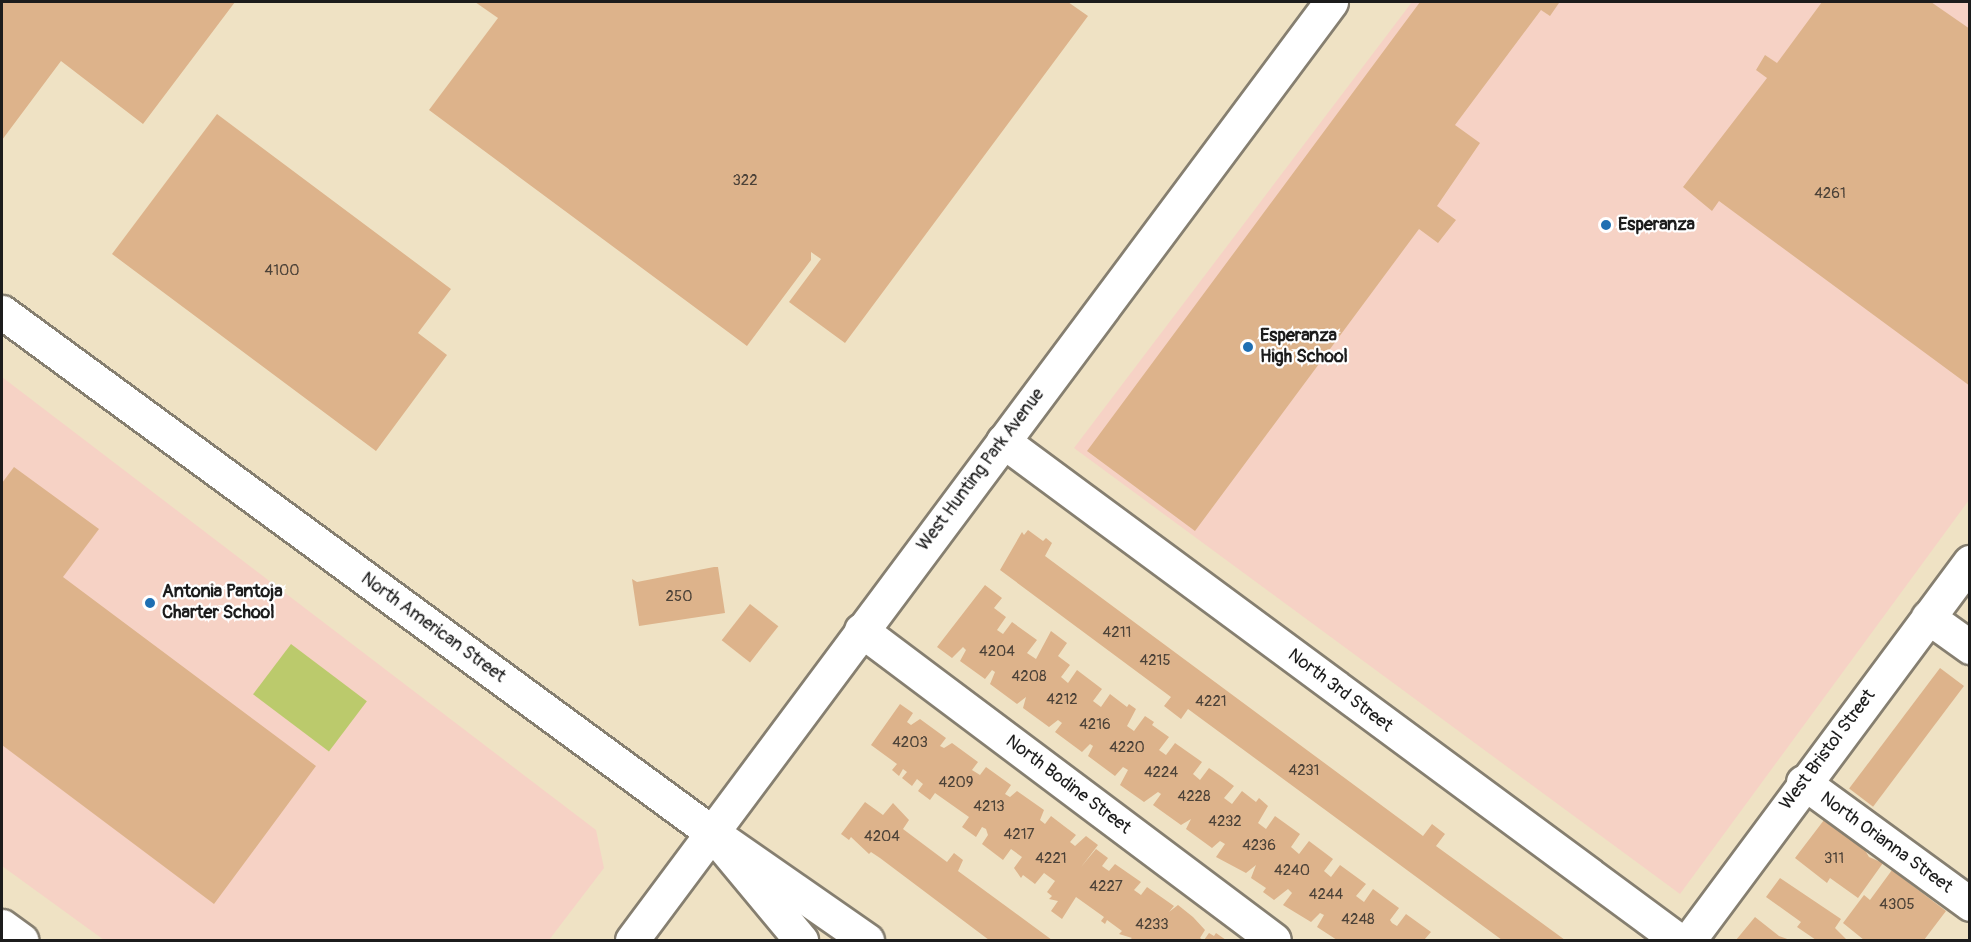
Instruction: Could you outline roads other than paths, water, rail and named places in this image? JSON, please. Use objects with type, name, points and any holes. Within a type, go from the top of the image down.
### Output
[{"type":"street","name":"West Hunting Park Avenue","points":[[632,940],[1331,2]]},
{"type":"street","name":"North American Street","points":[[2,312],[711,832],[867,940]]},
{"type":"street","name":"North 3rd Street","points":[[1003,441],[1678,940]]},
{"type":"street","name":"West Bristol Street","points":[[1689,940],[1803,782],[1970,562]]},
{"type":"street","points":[[1928,617],[1970,646]]},
{"type":"street","name":"North Bodine Street","points":[[861,630],[1274,940]]},
{"type":"street","name":"North Orianna Street","points":[[1803,782],[1970,904]]},
{"type":"street","points":[[711,832],[801,940]]},
{"type":"street","points":[[2,926],[21,940]]},
{"type":"place","name":"Esperanza","points":[[1606,225]]},
{"type":"place","name":"Esperanza High School","points":[[1248,347]]},
{"type":"place","name":"Antonia Pantoja Charter School","points":[[150,603]]}]
